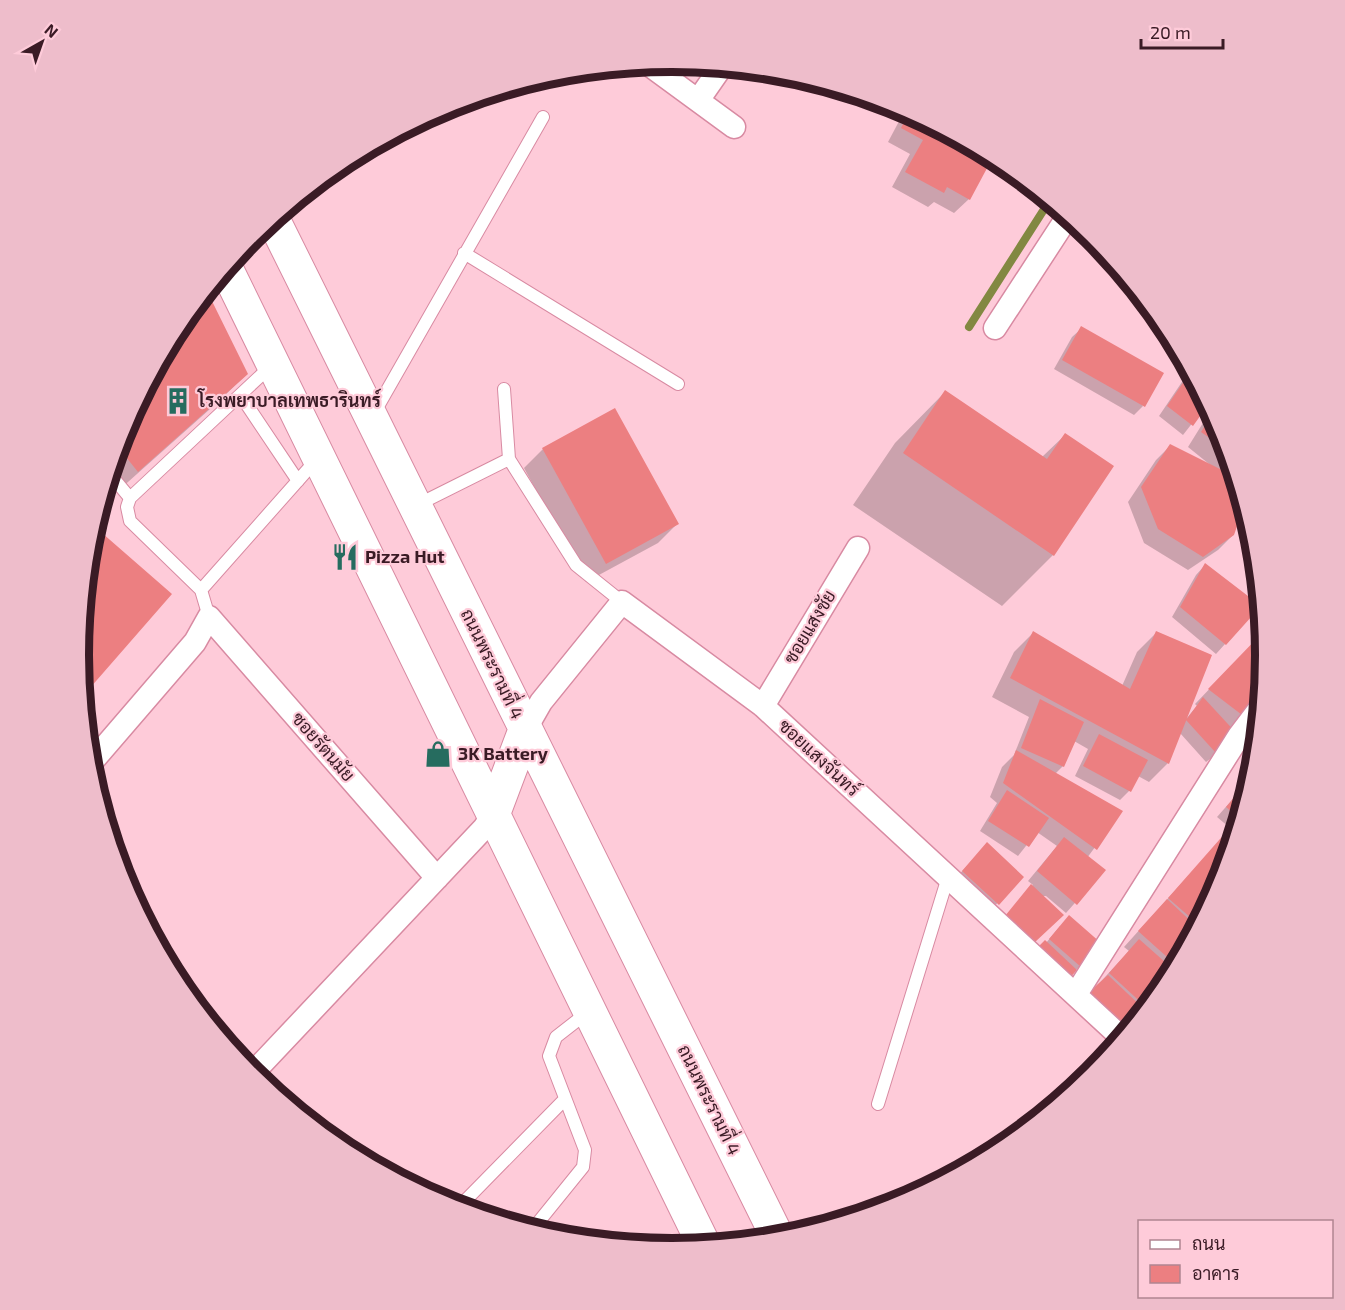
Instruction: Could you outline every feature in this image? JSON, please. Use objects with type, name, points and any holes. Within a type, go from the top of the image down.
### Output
[{"type":"main road","name":"ถนนพระรามที่ 4","points":[[277,227],[774,1229]]},
{"type":"main road","points":[[230,276],[273,364],[308,470],[493,815],[700,1237]]},
{"type":"main road","points":[[493,815],[525,730]]},
{"type":"street","points":[[660,72],[734,127]]},
{"type":"street","points":[[699,99],[717,74]]},
{"type":"street","points":[[995,328],[1063,223]]},
{"type":"street","name":"ซอยแสงชัย","points":[[763,706],[858,548]]},
{"type":"street","points":[[525,730],[541,702],[622,602]]},
{"type":"street","name":"ซอยแสงจันทร์","points":[[622,602],[763,706],[1116,1033]]},
{"type":"street","points":[[98,754],[195,642],[209,617]]},
{"type":"street","name":"ซอยรัตนมัย","points":[[209,617],[437,878]]},
{"type":"street","points":[[1076,994],[1252,718]]},
{"type":"street","points":[[259,1066],[484,828],[493,815]]},
{"type":"lane","points":[[371,419],[543,117]]},
{"type":"lane","points":[[465,254],[678,384]]},
{"type":"lane","points":[[209,617],[201,590],[130,522],[127,507],[130,498],[273,364]]},
{"type":"lane","points":[[504,389],[509,459],[576,565],[622,602]]},
{"type":"lane","points":[[201,590],[308,470],[241,396]]},
{"type":"lane","points":[[414,507],[509,459]]},
{"type":"lane","points":[[116,481],[130,498]]},
{"type":"lane","points":[[878,1104],[948,877]]},
{"type":"lane","points":[[538,1222],[583,1167],[585,1150],[549,1056],[556,1037],[589,1011]]},
{"type":"lane","points":[[466,1200],[564,1100]]},
{"type":"building","points":[[905,120],[964,150],[989,165],[970,200],[947,187],[944,193],[905,172],[923,140],[901,128]]},
{"type":"building","name":"โรงพยาบาลเทพธารินทร์","points":[[211,299],[248,374],[138,472],[125,456],[134,432],[168,363]]},
{"type":"building","points":[[1081,326],[1164,373],[1145,407],[1062,360]]},
{"type":"building","points":[[1185,379],[1202,413],[1193,426],[1167,406]]},
{"type":"building","points":[[945,390],[1047,459],[1065,433],[1114,466],[1054,556],[903,453]]},
{"type":"building","points":[[615,408],[679,524],[606,564],[542,448]]},
{"type":"building","points":[[1207,423],[1215,442],[1201,432]]},
{"type":"building","points":[[1170,444],[1226,472],[1239,519],[1234,535],[1203,557],[1158,529],[1141,487]]},
{"type":"building","points":[[103,534],[172,594],[91,687],[89,655],[91,617],[94,579]]},
{"type":"building","points":[[1205,563],[1253,600],[1254,614],[1226,645],[1180,607]]},
{"type":"building","points":[[1033,631],[1130,689],[1156,631],[1212,655],[1169,764],[1010,678]]},
{"type":"building","points":[[1255,640],[1254,693],[1250,721],[1208,689]]},
{"type":"building","points":[[1203,697],[1239,736],[1216,753],[1186,720]]},
{"type":"building","points":[[1040,699],[1084,722],[1064,767],[1021,748]]},
{"type":"building","points":[[1099,734],[1148,760],[1131,792],[1083,766]]},
{"type":"building","points":[[1016,750],[1123,811],[1097,850],[1003,783]]},
{"type":"building","points":[[1007,790],[1049,818],[1029,847],[988,821]]},
{"type":"building","points":[[1239,791],[1234,814],[1226,807]]},
{"type":"building","points":[[1228,832],[1211,878],[1192,919],[1168,898]]},
{"type":"building","points":[[1064,837],[1106,870],[1077,905],[1037,871]]},
{"type":"building","points":[[987,842],[1024,877],[999,905],[962,871]]},
{"type":"building","points":[[1031,884],[1064,915],[1034,943],[1005,916]]},
{"type":"building","points":[[1167,899],[1191,921],[1169,959],[1138,931]]},
{"type":"building","points":[[1069,915],[1101,943],[1081,967],[1049,939]]},
{"type":"building","points":[[1139,939],[1167,964],[1141,1002],[1109,973]]},
{"type":"building","points":[[1045,940],[1077,970],[1067,981],[1034,951]]},
{"type":"building","points":[[1108,975],[1139,1004],[1123,1024],[1089,992]]},
{"type":"waterway","points":[[969,327],[1045,207]]},
{"type":"place","name":"โรงพยาบาลเทพธารินทร์","points":[[178,401]]},
{"type":"place","name":"Pizza Hut","points":[[345,557]]},
{"type":"place","name":"3K Battery","points":[[438,754]]}]
